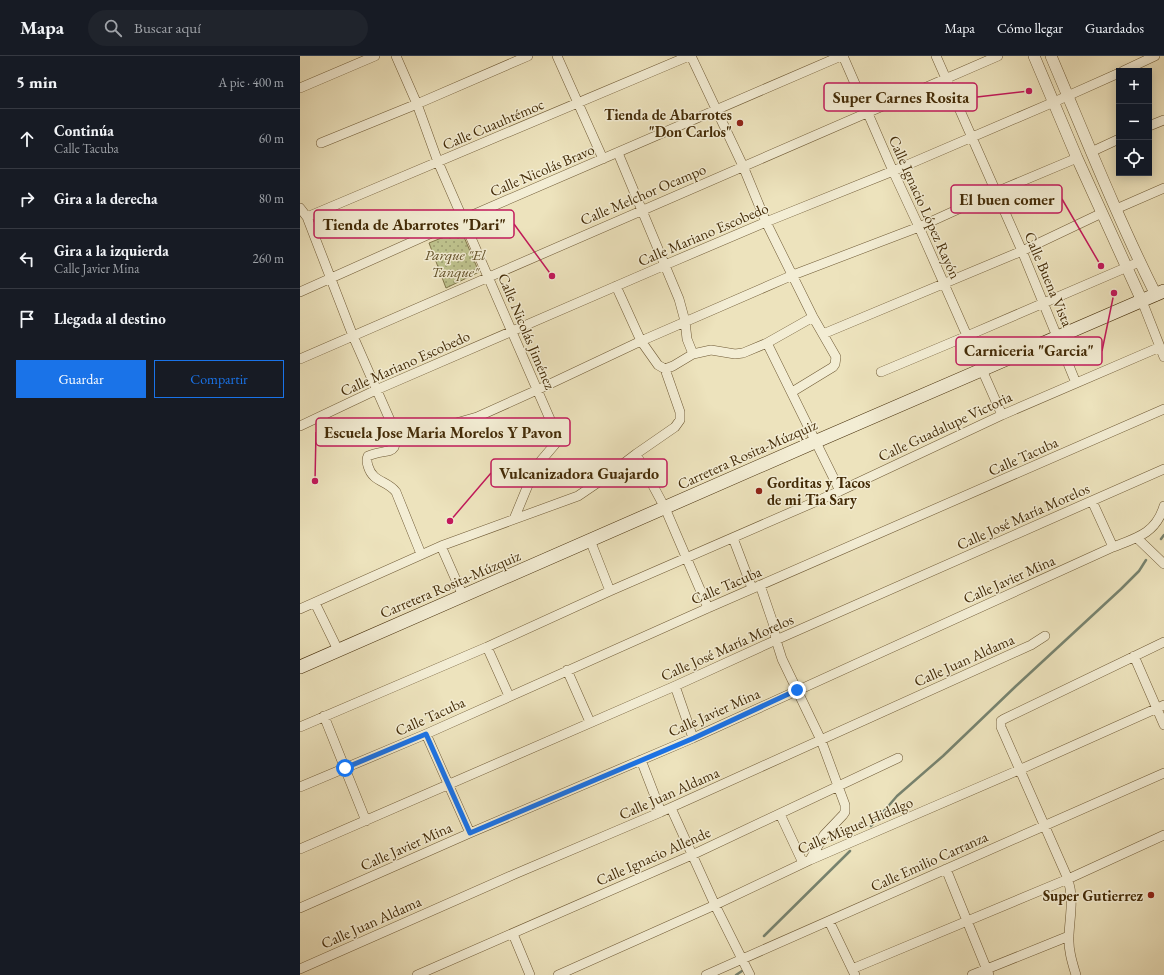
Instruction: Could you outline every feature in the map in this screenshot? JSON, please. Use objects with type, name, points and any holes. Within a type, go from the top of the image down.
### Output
[{"type":"main road","name":"Carretera Rosita-Múzquiz","points":[[300,667],[816,441],[1160,293]]},
{"type":"street","points":[[300,88],[375,56]]},
{"type":"street","name":"Calle Nicolás Jiménez","points":[[396,56],[417,104],[438,162],[556,432],[557,440],[533,473],[514,519]]},
{"type":"street","points":[[321,143],[417,104],[528,56]]},
{"type":"street","points":[[557,56],[577,104],[603,159]]},
{"type":"street","points":[[690,56],[743,166],[766,222],[813,317],[836,357],[835,364],[792,392]]},
{"type":"street","name":"Calle Cuauhtémoc","points":[[307,217],[690,56]]},
{"type":"street","name":"Calle Nicolás Bravo","points":[[300,292],[463,219],[842,56]]},
{"type":"street","name":"Calle Ignacio López Rayón","points":[[842,56],[1002,415]]},
{"type":"street","name":"Calle Buena Vista","points":[[936,56],[1044,302],[1076,383]]},
{"type":"street","name":"Calle Melchor Ocampo","points":[[300,359],[488,276],[998,56]]},
{"type":"street","points":[[1034,56],[1077,158],[1142,300],[1164,357]]},
{"type":"street","points":[[1051,56],[1139,262],[1160,293]]},
{"type":"street","points":[[1129,68],[1155,56]]},
{"type":"street","name":"Calle Mariano Escobedo","points":[[300,426],[376,390],[616,286],[766,222],[893,172],[1116,74]]},
{"type":"street","points":[[1152,125],[1164,120]]},
{"type":"street","points":[[1091,152],[1117,140]]},
{"type":"street","points":[[618,153],[679,299],[685,321],[687,339],[694,354]]},
{"type":"street","points":[[393,427],[436,426],[461,422],[476,417],[685,321],[793,274],[919,227],[996,192],[1077,158]]},
{"type":"street","points":[[1116,209],[1164,188]]},
{"type":"street","points":[[300,208],[307,217],[353,336],[393,427],[396,445],[393,449],[368,456],[367,464],[372,475],[376,479],[393,488],[396,492],[421,554]]},
{"type":"street","points":[[823,334],[1022,251],[1102,213]]},
{"type":"street","points":[[881,372],[1139,262]]},
{"type":"street","points":[[300,609],[421,554],[578,496],[675,427],[680,420],[680,412],[665,369],[658,365],[641,341],[616,286]]},
{"type":"street","points":[[665,369],[694,354],[711,350],[740,354],[767,343],[813,317]]},
{"type":"street","points":[[767,343],[840,491]]},
{"type":"street","name":"Calle Guadalupe Victoria","points":[[487,647],[610,591],[840,491],[1002,415],[1160,347]]},
{"type":"street","name":"Calle Tacuba","points":[[300,787],[426,734],[567,670],[1164,409]]},
{"type":"street","points":[[636,454],[665,508],[708,608]]},
{"type":"street","name":"Calle José María Morelos","points":[[300,849],[675,686],[1164,469]]},
{"type":"street","points":[[1092,501],[1113,547]]},
{"type":"street","name":"Calle Javier Mina","points":[[300,908],[470,833],[694,738],[1113,547],[1137,538],[1148,532],[1155,525],[1164,506]]},
{"type":"street","points":[[733,538],[773,623],[782,660],[821,740],[845,805],[845,812],[824,835],[806,861],[780,814]]},
{"type":"street","points":[[1137,538],[1164,564]]},
{"type":"street","points":[[590,540],[610,591]]},
{"type":"street","points":[[441,546],[463,596]]},
{"type":"street","points":[[315,603],[338,650]]},
{"type":"street","name":"Calle Juan Aldama","points":[[300,969],[515,874],[671,808],[1030,645],[1045,636]]},
{"type":"street","points":[[1076,975],[1071,961],[1069,936],[1072,895],[1068,879],[1019,770],[1001,727],[1001,721],[1164,642]]},
{"type":"street","points":[[300,727],[487,647],[509,696]]},
{"type":"street","points":[[1134,656],[1160,707],[1164,725]]},
{"type":"street","points":[[567,670],[590,722]]},
{"type":"street","points":[[675,686],[694,738]]},
{"type":"street","name":"Calle Miguel Hidalgo","points":[[558,975],[715,906],[806,861],[1019,770],[1160,707]]},
{"type":"street","points":[[324,716],[366,821]]},
{"type":"street","points":[[426,734],[470,833]]},
{"type":"street","name":"Calle Ignacio Allende","points":[[417,975],[692,855],[898,758]]},
{"type":"street","points":[[641,760],[661,812]]},
{"type":"street","name":"Calle Emilio Carranza","points":[[706,975],[741,958],[829,921],[1164,773]]},
{"type":"street","points":[[671,808],[715,906],[750,975]]},
{"type":"street","points":[[829,921],[853,972],[967,920],[1068,879],[1164,835]]},
{"type":"street","points":[[946,869],[988,972]]},
{"type":"street","points":[[513,934],[530,975]]},
{"type":"street","points":[[972,975],[988,972],[1069,936]]},
{"type":"green space","name":"Parque \"El Tanque\"","points":[[461,230],[479,272],[446,288],[429,243]]},
{"type":"waterway","points":[[1161,539],[1164,535]]},
{"type":"waterway","points":[[871,826],[897,796],[943,756],[1121,589],[1139,571],[1146,560]]},
{"type":"waterway","points":[[764,936],[850,851]]},
{"type":"waterway","points":[[736,975],[742,971]]},
{"type":"place","name":"Super Carnes Rosita","points":[[1029,91]]},
{"type":"place","name":"Tienda de Abarrotes \"Don Carlos\"","points":[[740,123]]},
{"type":"place","name":"El buen comer","points":[[1101,266]]},
{"type":"place","name":"Tienda de Abarrotes \"Dari\"","points":[[552,276]]},
{"type":"place","name":"Carniceria \"Garcia\"","points":[[1114,293]]},
{"type":"place","name":"Escuela Jose Maria Morelos Y Pavon","points":[[315,481]]},
{"type":"place","name":"Gorditas y Tacos de mi Tia Sary","points":[[759,491]]},
{"type":"place","name":"Vulcanizadora Guajardo","points":[[450,521]]},
{"type":"place","name":"Super Gutierrez","points":[[1151,895]]},
{"type":"route","points":[[345,768],[426,734],[470,833],[694,738],[797,690]]}]
